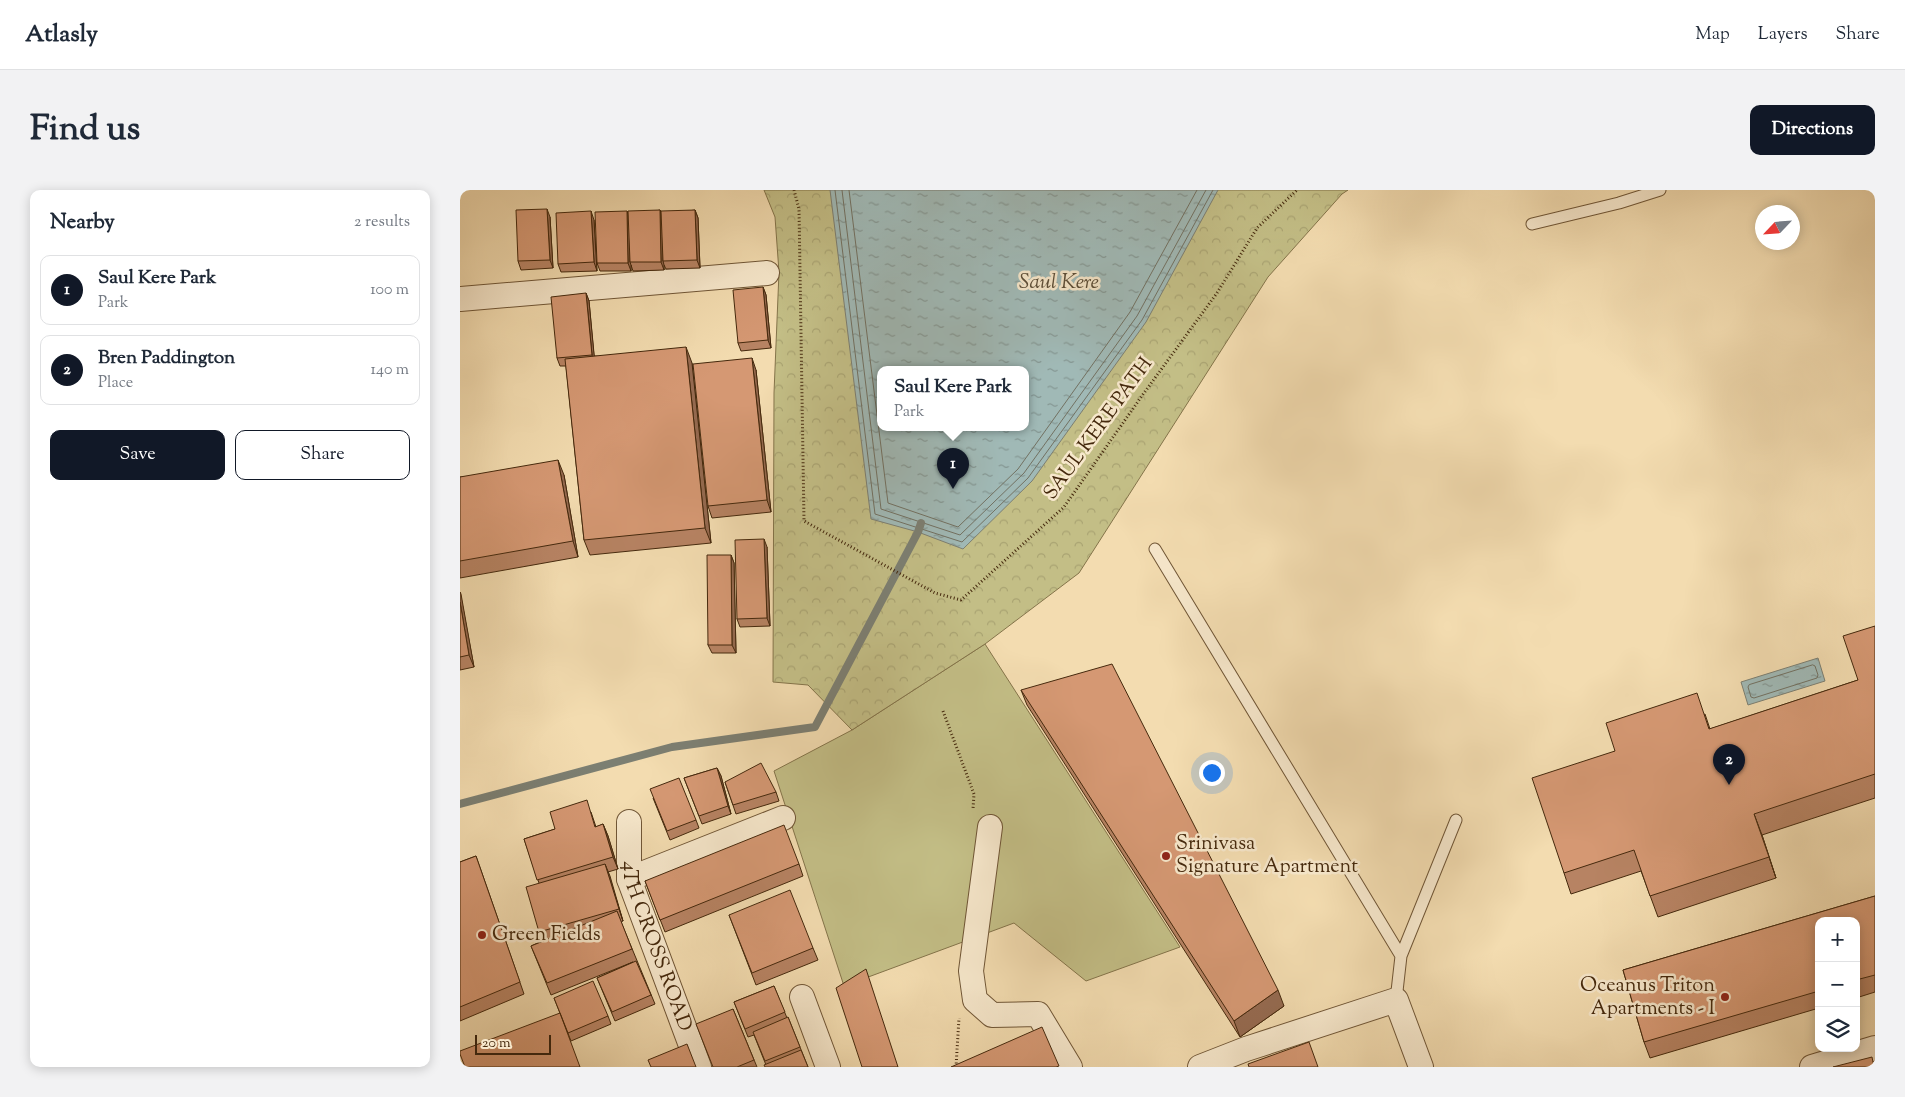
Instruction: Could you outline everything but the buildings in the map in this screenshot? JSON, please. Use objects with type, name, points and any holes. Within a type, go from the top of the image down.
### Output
[{"type":"street","points":[[460,299],[767,273]]},
{"type":"street","points":[[629,879],[783,818]]},
{"type":"street","name":"4TH CROSS ROAD","points":[[629,822],[629,879],[699,1067]]},
{"type":"street","points":[[990,827],[971,972],[975,1000],[992,1015],[1038,1014],[1070,1067]]},
{"type":"street","points":[[802,997],[828,1067]]},
{"type":"street","points":[[1200,1067],[1238,1060],[1396,1000],[1421,1067]]},
{"type":"street","points":[[1812,1067],[1875,1048]]},
{"type":"lane","points":[[1532,224],[1619,204],[1660,190]]},
{"type":"lane","points":[[1155,549],[1401,956]]},
{"type":"lane","points":[[1396,1000],[1401,956],[1456,820]]},
{"type":"path","name":"SAUL KERE PATH","points":[[794,190],[799,209],[804,521],[935,593],[961,600],[1064,507],[1144,392],[1217,293],[1257,228],[1297,190]]},
{"type":"green space","points":[[764,190],[1348,190],[1342,194],[1268,277],[1079,573],[985,644],[852,730],[808,685],[773,682],[774,393],[779,272],[775,217]]},
{"type":"green space","points":[[985,644],[1180,947],[1086,981],[1014,923],[844,986],[774,771],[852,730]]},
{"type":"water","name":"Saul Kere","points":[[830,190],[1218,190],[1146,322],[1032,481],[963,549],[918,532],[871,519]]},
{"type":"water","points":[[1818,658],[1825,681],[1748,705],[1741,682]]},
{"type":"waterway","points":[[460,804],[672,747],[815,727],[921,523]]},
{"type":"place","name":"Saul Kere Park","points":[[953,489]]},
{"type":"place","name":"Bren Paddington","points":[[1729,785]]},
{"type":"place","name":"Srinivasa Signature Apartment","points":[[1166,856]]},
{"type":"place","name":"Green Fields","points":[[482,935]]},
{"type":"place","name":"Oceanus Triton Apartments - I","points":[[1725,997]]}]
